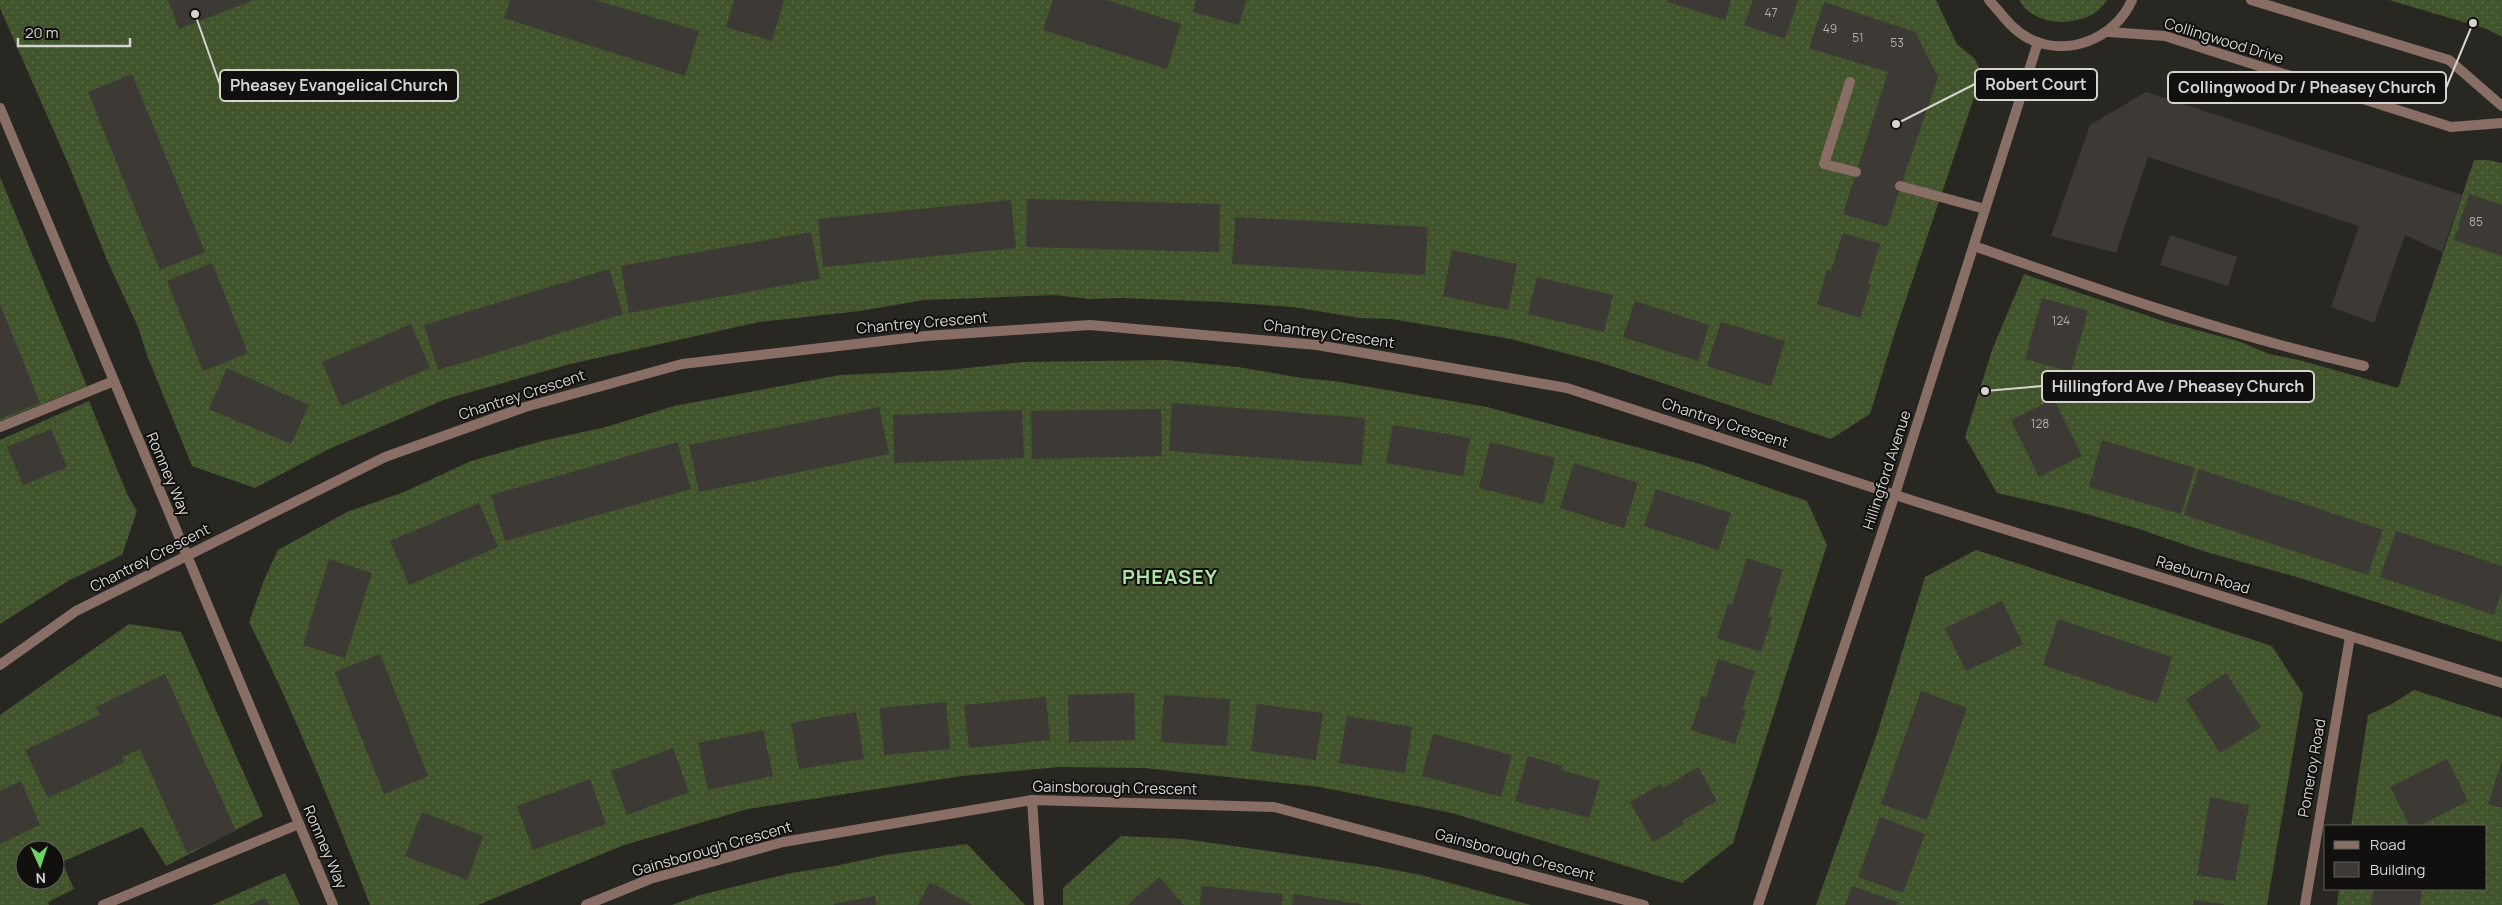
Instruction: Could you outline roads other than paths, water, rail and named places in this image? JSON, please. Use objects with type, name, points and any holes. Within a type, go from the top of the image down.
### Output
[{"type":"street","name":"Collingwood Drive","points":[[2109,32],[2124,14],[2132,0]]},
{"type":"street","points":[[2252,0],[2449,60],[2502,106]]},
{"type":"street","name":"Collingwood Drive","points":[[1993,3],[2015,29],[2038,42],[2058,46],[2080,44],[2109,32],[2165,36],[2451,127],[2502,123]]},
{"type":"street","name":"Hillingford Avenue","points":[[1758,905],[1895,494],[2038,42]]},
{"type":"street","points":[[1850,82],[1824,164],[1856,172]]},
{"type":"street","name":"Romney Way","points":[[0,108],[333,905]]},
{"type":"street","points":[[1900,186],[1985,209]]},
{"type":"street","points":[[1974,246],[2049,273],[2254,338],[2364,366]]},
{"type":"street","name":"Chantrey Crescent","points":[[0,666],[76,612],[385,457],[525,407],[682,364],[926,336],[1090,325],[1317,345],[1567,388],[1895,494]]},
{"type":"street","points":[[0,427],[114,381]]},
{"type":"street","name":"Raeburn Road","points":[[1895,494],[2502,683]]},
{"type":"street","name":"Pomeroy Road","points":[[2305,905],[2350,637]]},
{"type":"street","points":[[1032,800],[1039,905]]},
{"type":"street","name":"Gainsborough Crescent","points":[[586,905],[650,879],[784,842],[1032,800],[1274,806],[1644,905]]},
{"type":"street","points":[[103,905],[299,824]]},
{"type":"place","name":"Pheasey Evangelical Church","points":[[195,14]]},
{"type":"place","name":"Collingwood Dr / Pheasey Church","points":[[2473,23]]},
{"type":"place","name":"Robert Court","points":[[1896,124]]},
{"type":"place","name":"Hillingford Ave / Pheasey Church","points":[[1985,391]]},
{"type":"district","name":"PHEASEY","points":[[1170,577]]}]
